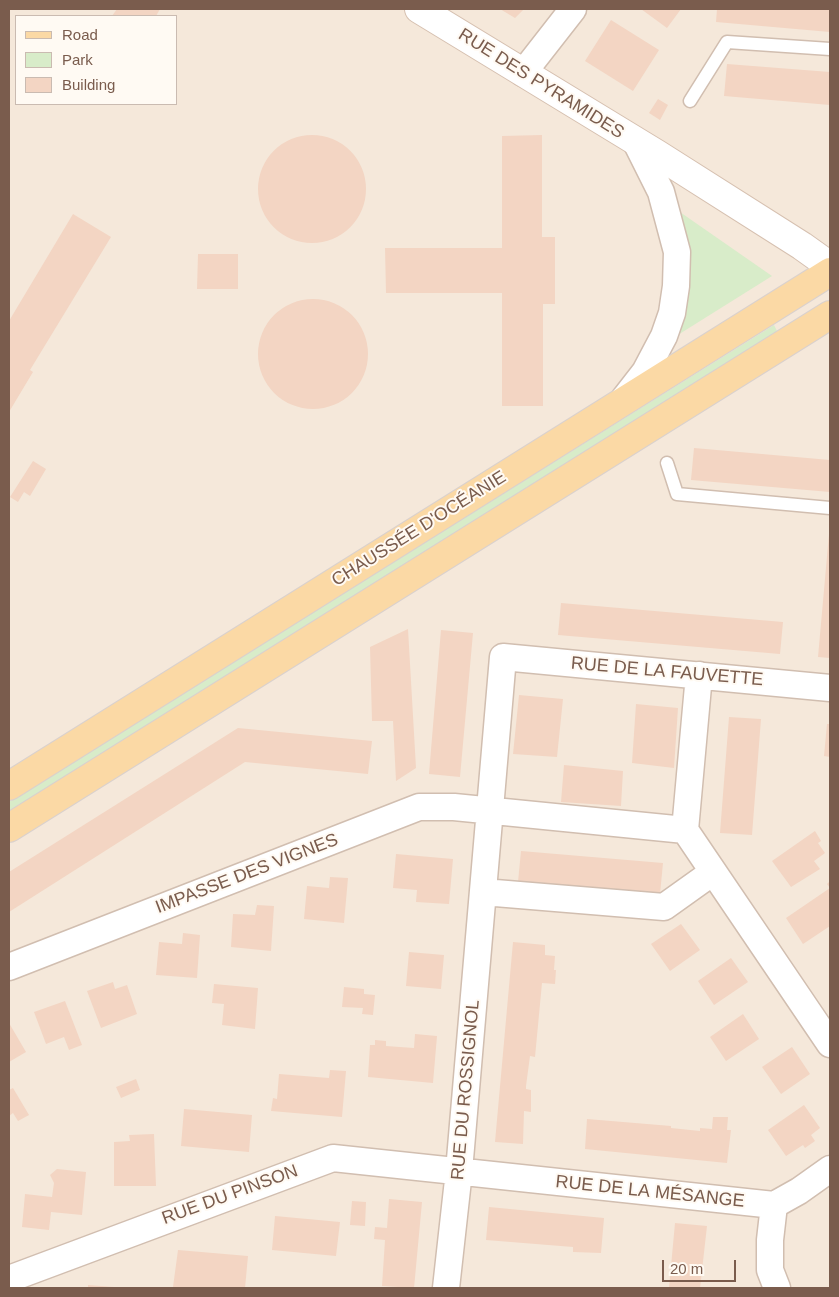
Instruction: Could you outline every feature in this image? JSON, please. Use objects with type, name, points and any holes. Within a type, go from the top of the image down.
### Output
[{"type":"main road","name":"CHAUSSÉE D'OCÉANIE","points":[[9,786],[830,272]]},
{"type":"main road","name":"CHAUSSÉE D'OCÉANIE","points":[[9,828],[830,315]]},
{"type":"street","name":"RUE DES PYRAMIDES","points":[[419,9],[802,246],[830,266]]},
{"type":"street","points":[[523,73],[573,9]]},
{"type":"street","name":"RUE DES PYRAMIDES","points":[[620,404],[646,372],[664,336],[672,313],[676,286],[677,252],[663,201],[656,181],[637,144]]},
{"type":"street","name":"RUE DE LA FAUVETTE","points":[[503,657],[830,688]]},
{"type":"street","name":"RUE DU ROSSIGNOL","points":[[446,1288],[459,1171],[503,657]]},
{"type":"street","points":[[699,675],[685,830],[830,1044]]},
{"type":"street","name":"IMPASSE DES VIGNES","points":[[9,967],[419,807],[454,807],[685,830]]},
{"type":"street","points":[[483,892],[664,907],[713,872]]},
{"type":"street","name":"RUE DU PINSON","points":[[9,1279],[333,1158],[459,1171]]},
{"type":"street","points":[[777,1288],[770,1270],[770,1240],[774,1205],[799,1191],[830,1169]]},
{"type":"street","name":"RUE DE LA MÉSANGE","points":[[459,1171],[774,1205]]},
{"type":"lane","points":[[690,101],[726,42],[830,49]]},
{"type":"lane","points":[[667,463],[678,494],[830,508]]},
{"type":"shaded area","points":[[9,9],[830,9],[830,1288],[9,1288]]},
{"type":"green space","points":[[677,210],[772,276],[673,338]]},
{"type":"green space","points":[[774,325],[778,333],[9,815],[9,802]]},
{"type":"building","points":[[117,9],[160,9],[157,15],[113,15]]},
{"type":"building","points":[[500,9],[524,9],[515,18]]},
{"type":"building","points":[[641,9],[681,9],[667,28]]},
{"type":"building","points":[[717,9],[830,9],[830,32],[716,22]]},
{"type":"building","points":[[611,20],[659,50],[633,91],[585,61]]},
{"type":"building","points":[[727,64],[830,72],[830,105],[724,96]]},
{"type":"building","points":[[658,99],[668,105],[660,120],[649,113]]},
{"type":"building","points":[[312,135],[333,139],[351,150],[362,168],[366,189],[362,210],[351,228],[333,239],[312,243],[291,239],[273,228],[262,210],[258,189],[262,168],[273,150],[291,139]]},
{"type":"building","points":[[542,135],[542,237],[555,237],[555,304],[543,304],[543,406],[502,406],[502,293],[386,293],[385,248],[502,248],[502,136]]},
{"type":"building","points":[[73,214],[111,237],[30,370],[33,372],[9,412],[9,321]]},
{"type":"building","points":[[198,254],[238,254],[238,289],[197,289]]},
{"type":"building","points":[[313,299],[324,300],[334,304],[352,315],[363,333],[367,343],[367,365],[363,375],[352,393],[334,404],[324,408],[313,409],[302,408],[292,404],[274,393],[263,375],[259,365],[258,354],[259,343],[263,333],[274,315],[292,304],[302,300]]},
{"type":"building","points":[[694,448],[830,460],[830,492],[691,480]]},
{"type":"building","points":[[33,461],[46,469],[30,496],[24,492],[18,502],[10,497]]},
{"type":"building","points":[[830,534],[830,658],[818,657]]},
{"type":"building","points":[[561,603],[783,622],[780,654],[558,635]]},
{"type":"building","points":[[408,629],[416,768],[396,781],[393,721],[372,721],[370,647]]},
{"type":"building","points":[[441,630],[473,633],[460,777],[429,774]]},
{"type":"building","points":[[519,695],[563,699],[557,757],[513,754]]},
{"type":"building","points":[[636,704],[678,708],[674,768],[632,763]]},
{"type":"building","points":[[729,717],[761,719],[752,835],[720,833]]},
{"type":"building","points":[[827,724],[830,724],[830,757],[824,756]]},
{"type":"building","points":[[238,728],[372,741],[368,774],[245,762],[9,912],[9,872]]},
{"type":"building","points":[[564,765],[623,771],[621,806],[561,802]]},
{"type":"building","points":[[815,831],[821,841],[818,843],[825,853],[814,861],[820,869],[791,887],[772,861]]},
{"type":"building","points":[[521,851],[663,863],[660,894],[518,882]]},
{"type":"building","points":[[396,854],[453,859],[449,904],[416,902],[417,890],[393,888]]},
{"type":"building","points":[[330,877],[348,878],[344,923],[304,919],[307,886],[329,888]]},
{"type":"building","points":[[830,888],[830,926],[803,944],[786,918]]},
{"type":"building","points":[[257,905],[274,906],[271,951],[231,947],[233,914],[255,915]]},
{"type":"building","points":[[681,924],[700,950],[670,971],[651,944]]},
{"type":"building","points":[[183,933],[200,935],[197,978],[156,975],[159,942],[182,944]]},
{"type":"building","points":[[513,942],[545,945],[545,955],[555,956],[554,970],[556,970],[555,984],[542,983],[535,1057],[530,1056],[526,1086],[526,1089],[531,1090],[531,1112],[524,1111],[523,1144],[495,1142]]},
{"type":"building","points":[[409,952],[444,955],[441,989],[406,986]]},
{"type":"building","points":[[731,958],[748,982],[714,1005],[698,981]]},
{"type":"building","points":[[113,982],[115,989],[127,985],[137,1014],[101,1028],[87,991]]},
{"type":"building","points":[[214,984],[258,988],[255,1029],[222,1025],[224,1004],[212,1003]]},
{"type":"building","points":[[344,987],[364,989],[364,994],[375,995],[373,1015],[362,1014],[363,1008],[342,1007]]},
{"type":"building","points":[[65,1001],[82,1045],[69,1050],[64,1037],[46,1044],[34,1012]]},
{"type":"building","points":[[743,1014],[759,1039],[726,1061],[710,1037]]},
{"type":"building","points":[[9,1023],[26,1052],[9,1062]]},
{"type":"building","points":[[415,1034],[437,1036],[433,1083],[368,1077],[370,1045],[375,1045],[375,1040],[386,1041],[386,1046],[414,1048]]},
{"type":"building","points":[[792,1047],[810,1074],[781,1094],[762,1067]]},
{"type":"building","points":[[330,1070],[346,1071],[342,1117],[271,1111],[273,1098],[277,1099],[279,1074],[329,1078]]},
{"type":"building","points":[[136,1079],[140,1090],[121,1098],[116,1087]]},
{"type":"building","points":[[13,1088],[29,1115],[18,1121],[13,1113],[9,1116],[9,1090]]},
{"type":"building","points":[[804,1105],[820,1128],[811,1135],[815,1141],[805,1148],[803,1145],[786,1156],[768,1130]]},
{"type":"building","points":[[184,1109],[252,1115],[249,1152],[181,1146]]},
{"type":"building","points":[[713,1117],[728,1117],[727,1130],[731,1130],[727,1163],[585,1149],[587,1119],[671,1126],[671,1128],[700,1131],[700,1128],[712,1129]]},
{"type":"building","points":[[154,1134],[156,1186],[114,1186],[114,1142],[130,1141],[129,1135]]},
{"type":"building","points":[[57,1169],[86,1172],[82,1215],[51,1212],[49,1230],[22,1227],[25,1194],[52,1197],[54,1183],[50,1175]]},
{"type":"building","points":[[389,1199],[422,1202],[414,1288],[382,1286],[385,1240],[374,1239],[375,1227],[387,1228]]},
{"type":"building","points":[[352,1201],[366,1202],[365,1226],[350,1225]]},
{"type":"building","points":[[489,1207],[604,1218],[601,1253],[573,1252],[573,1247],[486,1240]]},
{"type":"building","points":[[275,1216],[340,1222],[336,1256],[272,1250]]},
{"type":"building","points":[[675,1223],[707,1226],[700,1288],[669,1288]]},
{"type":"building","points":[[178,1250],[248,1256],[245,1288],[173,1287]]},
{"type":"building","points":[[88,1285],[114,1287],[114,1288],[88,1288]]}]
